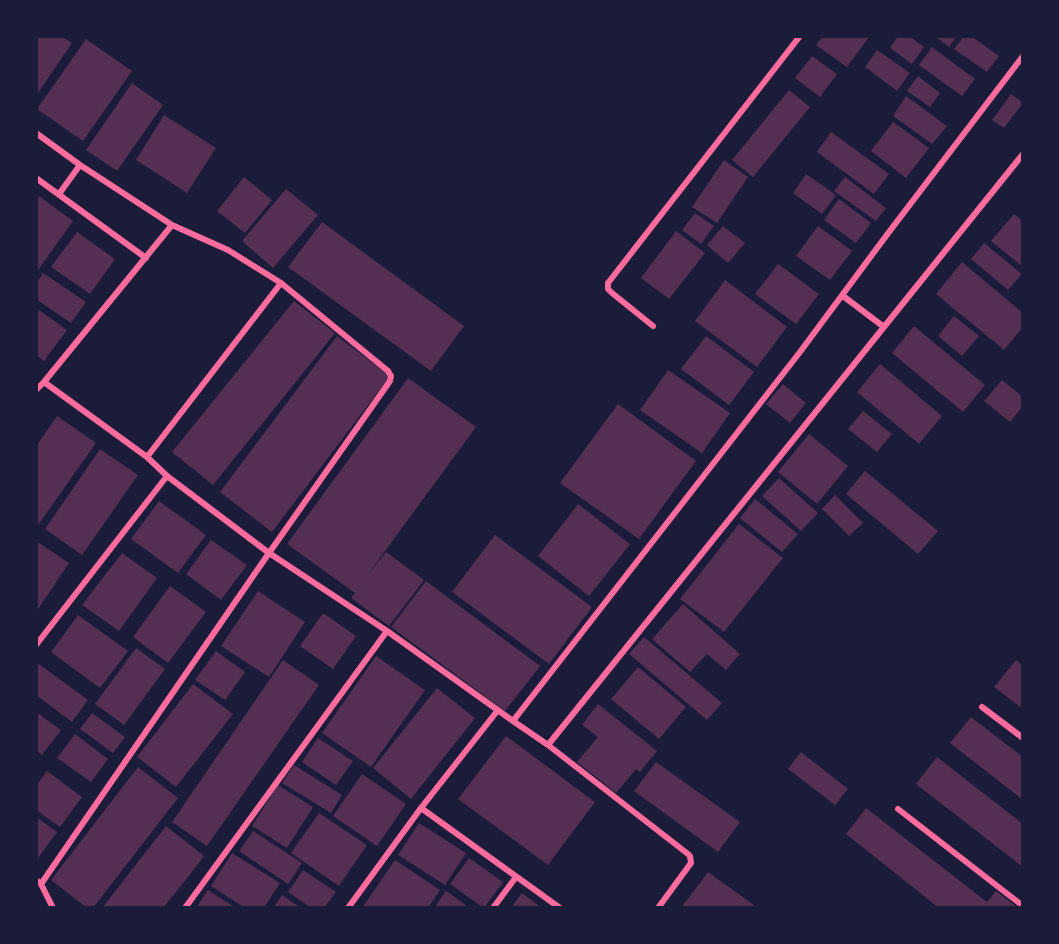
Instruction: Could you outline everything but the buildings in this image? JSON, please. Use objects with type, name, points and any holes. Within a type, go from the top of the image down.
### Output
[{"type":"street","points":[[652,326],[612,293],[608,289],[608,283],[800,36]]},
{"type":"street","points":[[513,721],[843,296],[1023,56]]},
{"type":"street","points":[[36,133],[80,165],[172,225],[228,250],[280,284],[388,371],[391,376],[390,381],[39,882],[53,908]]},
{"type":"street","points":[[548,745],[1023,154]]},
{"type":"street","points":[[59,194],[80,165]]},
{"type":"street","points":[[36,177],[146,258]]},
{"type":"street","points":[[36,390],[172,225]]},
{"type":"street","points":[[147,457],[280,284]]},
{"type":"street","points":[[843,296],[884,327]]},
{"type":"street","points":[[44,382],[147,457],[167,476],[269,553],[387,631],[548,745],[688,854],[691,863],[658,908]]},
{"type":"street","points":[[36,645],[167,476]]},
{"type":"street","points":[[185,908],[387,631]]},
{"type":"street","points":[[982,707],[1023,738]]},
{"type":"street","points":[[348,908],[498,710]]},
{"type":"street","points":[[422,808],[560,908]]},
{"type":"street","points":[[898,809],[1023,906]]},
{"type":"street","points":[[493,908],[516,877]]}]
